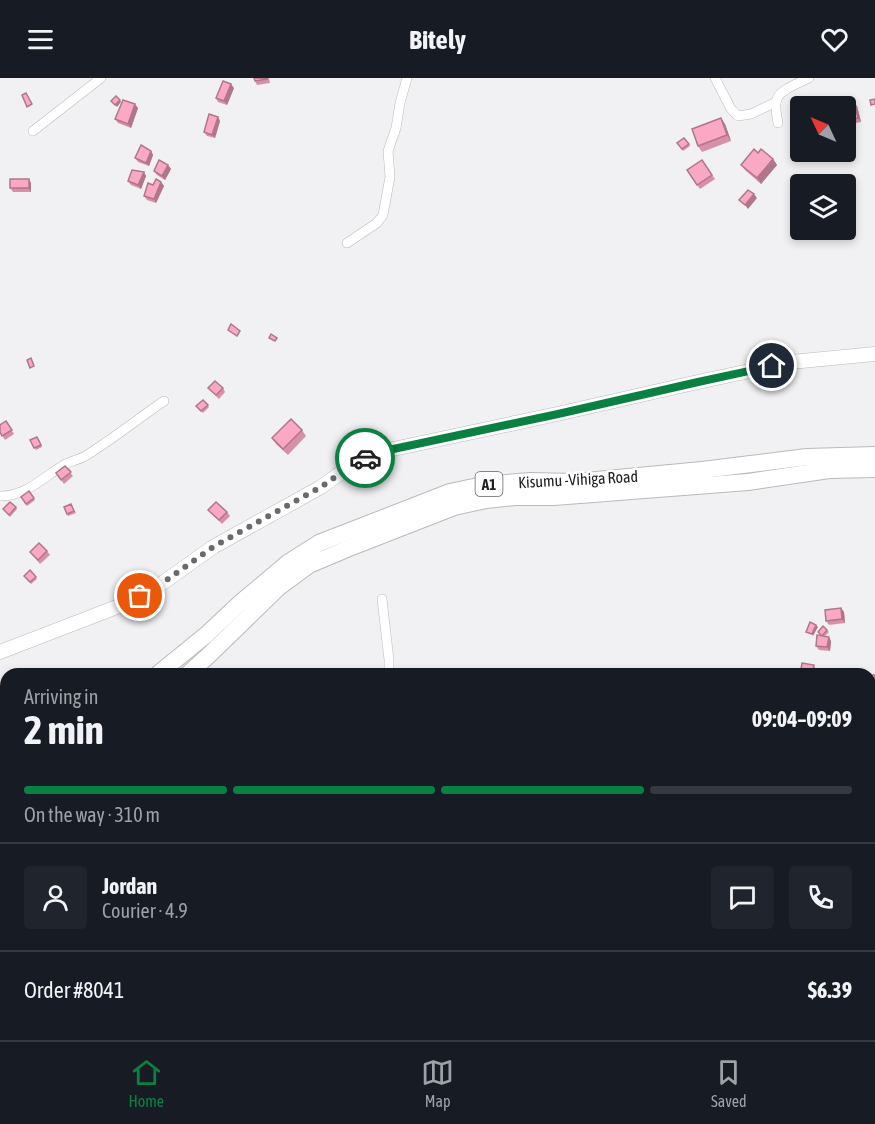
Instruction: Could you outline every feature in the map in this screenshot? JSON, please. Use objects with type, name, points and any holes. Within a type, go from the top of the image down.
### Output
[{"type":"highway","name":"Kisumu -Vihiga Road","points":[[165,668],[289,562],[319,543],[450,492],[494,484],[530,481],[575,482],[807,457],[875,455]]},
{"type":"highway","name":"Kisumu -Vihiga Road","points":[[195,668],[279,587],[309,565],[454,507],[515,497],[554,497],[748,482],[830,470],[875,468]]},
{"type":"street","points":[[33,131],[101,78]]},
{"type":"street","points":[[347,243],[377,223],[383,215],[390,177],[388,151],[396,128],[407,78]]},
{"type":"street","points":[[715,78],[731,109],[738,116],[751,114],[776,102]]},
{"type":"street","points":[[778,123],[777,98],[782,92],[809,78]]},
{"type":"street","points":[[0,652],[122,605],[157,587],[213,547],[321,487],[356,462],[384,451],[791,362],[875,354]]},
{"type":"street","points":[[0,496],[19,493],[40,482],[62,466],[86,456],[164,401]]},
{"type":"street","points":[[382,600],[389,668]]},
{"type":"building","points":[[254,78],[267,78],[267,79],[255,81]]},
{"type":"building","points":[[223,81],[231,84],[224,101],[216,98]]},
{"type":"building","points":[[26,93],[32,104],[27,107],[22,95]]},
{"type":"building","points":[[116,96],[120,100],[115,105],[111,101]]},
{"type":"building","points":[[875,99],[875,104],[871,105],[870,100]]},
{"type":"building","points":[[123,100],[135,104],[128,124],[115,119]]},
{"type":"building","points":[[209,114],[218,117],[212,135],[204,132]]},
{"type":"building","points":[[721,118],[727,135],[698,146],[692,129]]},
{"type":"building","points":[[684,138],[689,144],[682,149],[677,143]]},
{"type":"building","points":[[141,145],[151,151],[146,163],[135,158]]},
{"type":"building","points":[[754,149],[758,153],[761,149],[773,159],[757,178],[741,165]]},
{"type":"building","points":[[159,160],[168,165],[162,176],[154,171]]},
{"type":"building","points":[[702,160],[712,175],[697,185],[687,170]]},
{"type":"building","points":[[132,170],[144,172],[138,185],[128,181]]},
{"type":"building","points":[[10,179],[29,179],[29,188],[10,188]]},
{"type":"building","points":[[156,179],[161,182],[154,199],[144,196],[148,183],[153,185]]},
{"type":"building","points":[[748,190],[754,194],[745,205],[739,200]]},
{"type":"building","points":[[231,324],[240,331],[237,336],[228,330]]},
{"type":"building","points":[[271,334],[277,338],[275,341],[269,338]]},
{"type":"building","points":[[31,358],[34,366],[30,368],[27,360]]},
{"type":"building","points":[[215,381],[223,388],[216,395],[208,388]]},
{"type":"building","points":[[203,400],[208,405],[201,411],[196,406]]},
{"type":"building","points":[[291,419],[302,430],[283,449],[272,438]]},
{"type":"building","points":[[6,421],[12,430],[2,436],[0,425]]},
{"type":"building","points":[[37,437],[41,445],[34,448],[30,440]]},
{"type":"building","points":[[65,466],[71,472],[61,480],[56,473]]},
{"type":"building","points":[[29,491],[34,498],[26,504],[21,497]]},
{"type":"building","points":[[10,502],[16,507],[9,515],[3,509]]},
{"type":"building","points":[[216,502],[227,512],[219,520],[208,510]]},
{"type":"building","points":[[71,504],[74,511],[67,514],[64,507]]},
{"type":"building","points":[[39,543],[47,551],[38,560],[30,552]]},
{"type":"building","points":[[30,570],[36,577],[30,582],[24,576]]},
{"type":"building","points":[[841,608],[842,619],[826,621],[825,610]]},
{"type":"building","points":[[810,622],[816,625],[812,634],[806,632]]},
{"type":"building","points":[[823,626],[827,630],[822,636],[818,632]]},
{"type":"building","points":[[817,635],[829,637],[827,647],[816,646]]},
{"type":"building","points":[[802,663],[814,665],[814,668],[801,668]]},
{"type":"way so far","points":[[140,596],[157,587],[213,547],[321,487],[365,458]]},
{"type":"route","points":[[365,458],[384,451],[772,366]]}]
